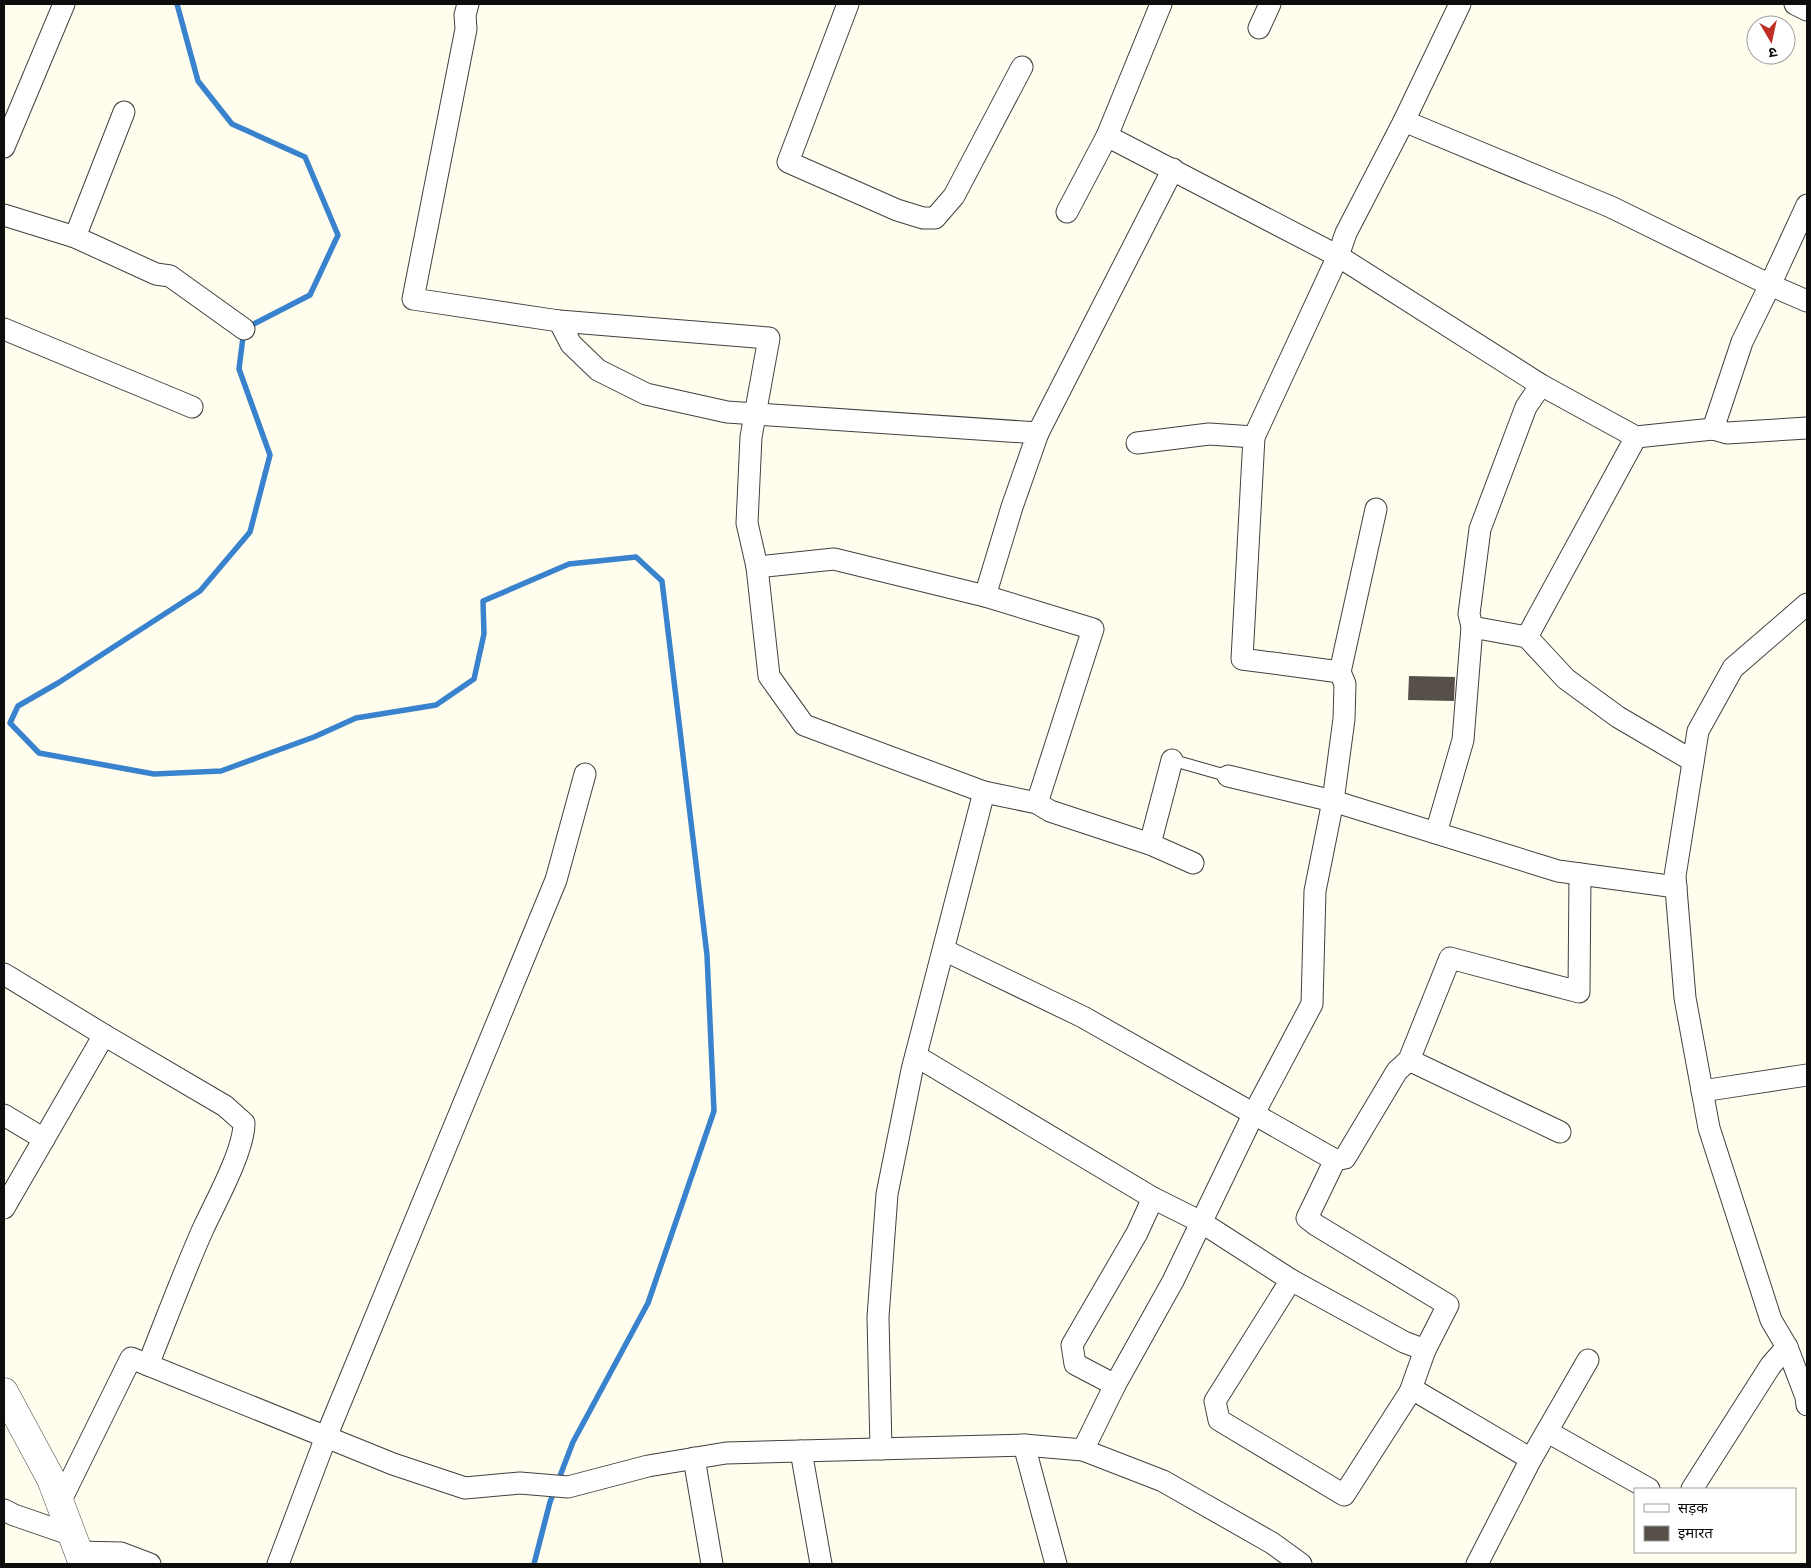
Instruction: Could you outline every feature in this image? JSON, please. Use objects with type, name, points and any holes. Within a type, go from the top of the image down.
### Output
[{"type":"street","points":[[4,147],[64,4]]},
{"type":"street","points":[[468,4],[465,15],[466,29],[414,299],[559,321],[769,338],[750,437],[747,523],[757,567],[769,676],[804,725],[984,792],[1037,803],[1050,811],[1150,844],[1193,863]]},
{"type":"street","points":[[848,4],[788,162],[897,210],[922,218],[935,218],[954,196],[1022,67]]},
{"type":"street","points":[[1067,212],[1107,136],[1161,4]]},
{"type":"street","points":[[1260,28],[1270,4]]},
{"type":"street","points":[[1340,672],[1242,659],[1254,436],[1338,256],[1346,233],[1404,121],[1460,4]]},
{"type":"street","points":[[1795,4],[1807,10]]},
{"type":"street","points":[[75,237],[124,112]]},
{"type":"street","points":[[1404,121],[1611,207],[1770,285],[1807,301]]},
{"type":"street","points":[[1107,136],[1338,256],[1541,385],[1636,437],[1713,429],[1728,433],[1807,428]]},
{"type":"street","points":[[985,596],[1012,506],[1038,433],[1173,169]]},
{"type":"street","points":[[1713,429],[1742,342],[1807,205]]},
{"type":"street","points":[[4,215],[75,237],[156,274],[170,276],[244,329]]},
{"type":"street","points":[[559,321],[571,344],[598,370],[646,394],[727,412],[1038,433]]},
{"type":"street","points":[[4,329],[192,407]]},
{"type":"street","points":[[1436,833],[1463,740],[1472,627],[1469,614],[1480,529],[1526,407],[1541,385]]},
{"type":"street","points":[[1137,443],[1209,434],[1254,436]]},
{"type":"street","points":[[1527,636],[1636,437]]},
{"type":"street","points":[[1083,1450],[1115,1385],[1173,1282],[1253,1115],[1312,1004],[1315,891],[1333,801],[1344,719],[1345,684],[1340,672],[1376,508]]},
{"type":"street","points":[[757,567],[834,559],[985,596],[1093,629],[1037,803]]},
{"type":"street","points":[[1807,604],[1805,608],[1733,668],[1698,731],[1675,876],[1685,998],[1709,1128],[1771,1320],[1787,1347],[1806,1397],[1807,1405]]},
{"type":"street","points":[[1472,627],[1527,636],[1566,679],[1618,717],[1693,761]]},
{"type":"street","points":[[1150,844],[1172,760]]},
{"type":"street","points":[[278,1564],[326,1437],[556,880],[585,774]]},
{"type":"street","points":[[1228,776],[1333,801],[1558,871],[1676,887]]},
{"type":"street","points":[[881,1449],[878,1317],[887,1194],[916,1056],[984,792]]},
{"type":"street","points":[[944,950],[1083,1017],[1335,1160],[1345,1158],[1397,1071],[1409,1060],[1450,958],[1579,992],[1580,874]]},
{"type":"street","points":[[4,974],[225,1106],[244,1123],[244,1132],[238,1151],[202,1231],[148,1365]]},
{"type":"street","points":[[4,1208],[104,1035]]},
{"type":"street","points":[[916,1056],[1152,1198],[1201,1222],[1291,1280],[1404,1342],[1425,1350]]},
{"type":"street","points":[[1409,1060],[1560,1132]]},
{"type":"street","points":[[1702,1090],[1807,1075]]},
{"type":"street","points":[[4,1115],[44,1139]]},
{"type":"street","points":[[1291,1280],[1216,1401],[1218,1420],[1344,1495],[1410,1392],[1425,1350],[1448,1305],[1316,1226],[1307,1218],[1335,1160]]},
{"type":"street","points":[[1115,1385],[1075,1364],[1072,1345],[1137,1233],[1152,1198]]},
{"type":"street","points":[[1693,1488],[1771,1365],[1787,1347]]},
{"type":"street","points":[[60,1502],[131,1358],[393,1464],[465,1488],[520,1484],[568,1487],[648,1466],[726,1453],[1024,1445],[1083,1450],[1163,1481],[1272,1543],[1301,1564]]},
{"type":"street","points":[[1477,1564],[1531,1459],[1588,1360]]},
{"type":"street","points":[[4,1392],[52,1479],[78,1551]]},
{"type":"street","points":[[1410,1392],[1419,1393],[1531,1459]]},
{"type":"street","points":[[1548,1432],[1647,1488]]},
{"type":"street","points":[[1024,1445],[1056,1564]]},
{"type":"street","points":[[801,1451],[820,1564]]},
{"type":"street","points":[[694,1458],[712,1564]]},
{"type":"street","points":[[7,1518],[78,1551],[121,1553],[150,1564]]},
{"type":"lane","points":[[1172,760],[1228,776]]},
{"type":"building","points":[[1409,676],[1455,677],[1454,701],[1408,700]]},
{"type":"waterway","points":[[177,4],[198,81],[232,124],[305,157],[338,235],[310,295],[244,329],[239,369],[270,455],[250,532],[200,591],[58,683],[18,706],[10,723],[39,753],[154,774],[221,771],[314,737],[356,718],[436,705],[474,679],[484,634],[483,601],[569,564],[636,557],[662,581],[707,955],[714,1111],[648,1303],[573,1442],[550,1502],[534,1564]]}]
